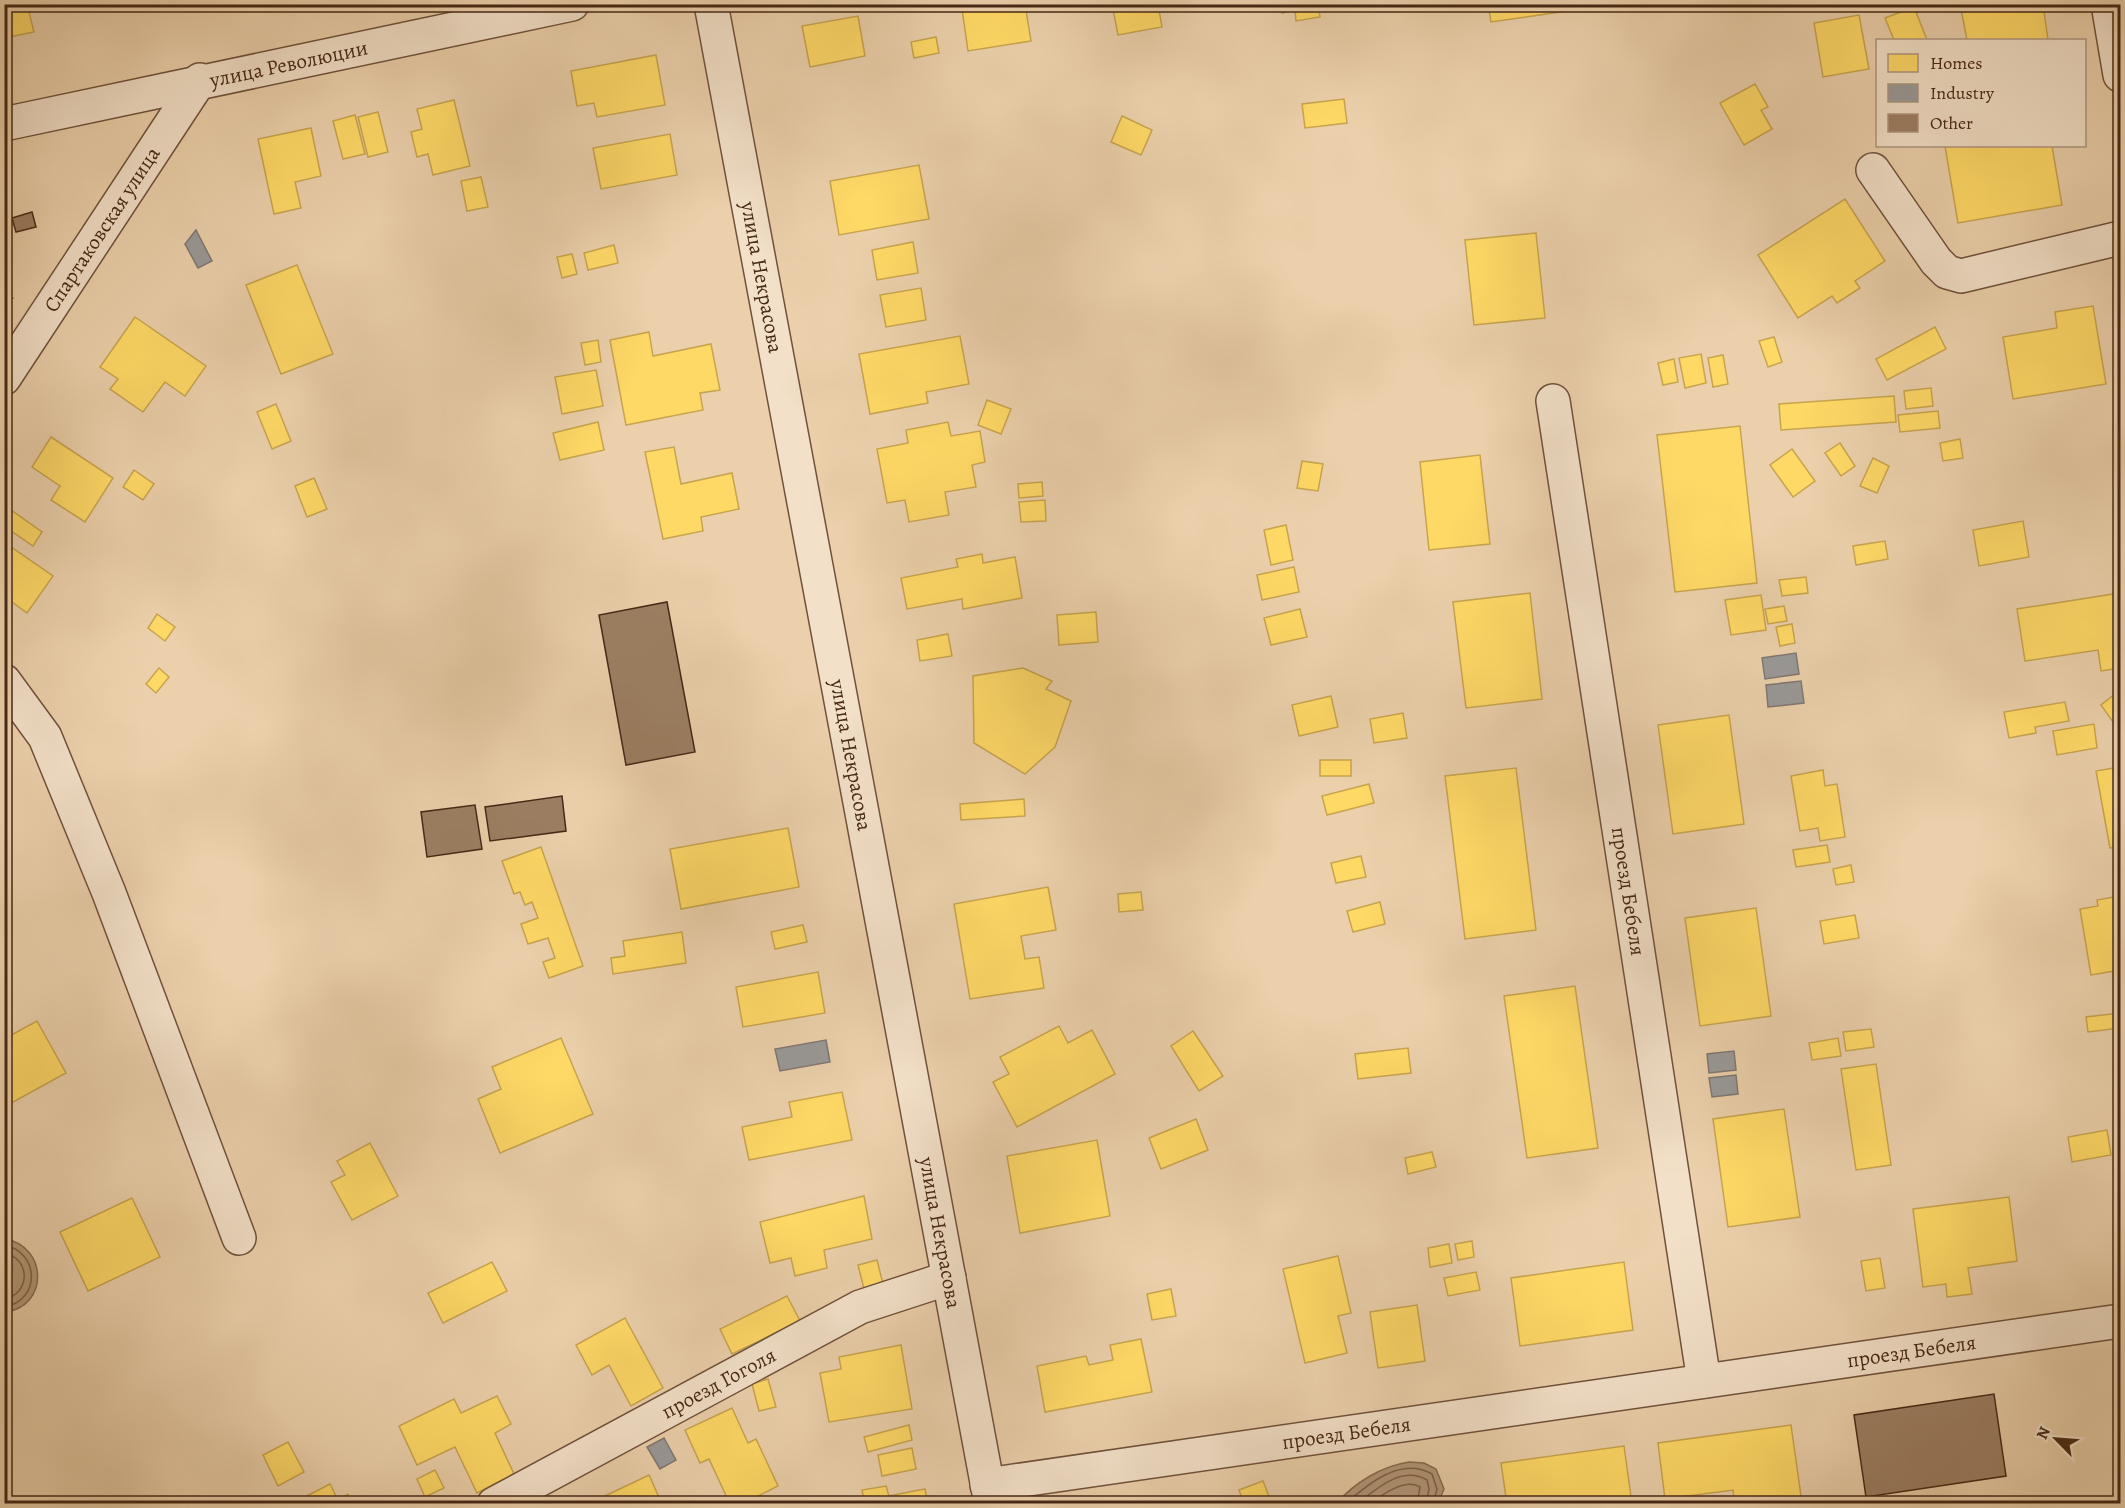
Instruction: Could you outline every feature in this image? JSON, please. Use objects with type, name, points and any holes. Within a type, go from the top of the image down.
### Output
[{"type":"street","name":"улица Революции","points":[[4,124],[200,80],[572,4]]},
{"type":"street","name":"улица Некрасова","points":[[711,4],[989,1494]]},
{"type":"street","points":[[2108,4],[2121,75]]},
{"type":"street","name":"Спартаковская улица","points":[[4,378],[200,80]]},
{"type":"street","points":[[1873,170],[1936,261],[1947,272],[1961,276],[2121,238]]},
{"type":"street","name":"проезд Бебеля","points":[[1553,401],[1704,1381]]},
{"type":"street","points":[[4,681],[45,737],[109,893],[239,1238]]},
{"type":"street","name":"проезд Гоголя","points":[[494,1503],[860,1307],[949,1278]]},
{"type":"street","name":"проезд Бебеля","points":[[989,1494],[1704,1381],[2121,1321]]},
{"type":"water","points":[[5,1239],[19,1244],[29,1253],[38,1276],[36,1289],[30,1299],[19,1308],[5,1312]]},
{"type":"water","points":[[1409,1462],[1424,1463],[1436,1469],[1444,1489],[1438,1503],[1337,1503],[1369,1476],[1389,1467]]},
{"type":"building: Homes","points":[[4,4],[27,4],[34,32],[4,38]]},
{"type":"building: Homes","points":[[971,4],[1025,4],[1031,41],[968,51],[962,9],[972,7]]},
{"type":"building: Homes","points":[[1112,4],[1158,4],[1162,27],[1118,35]]},
{"type":"building: Homes","points":[[1281,4],[1318,4],[1320,17],[1296,21],[1295,10],[1282,13]]},
{"type":"building: Homes","points":[[1488,4],[1566,4],[1567,11],[1491,22]]},
{"type":"building: Homes","points":[[1960,4],[2043,4],[2048,39],[1967,39]]},
{"type":"building: Homes","points":[[1914,7],[1927,39],[1894,39],[1885,18]]},
{"type":"building: Homes","points":[[1859,15],[1869,69],[1823,77],[1814,23]]},
{"type":"building: Homes","points":[[858,16],[865,56],[810,67],[802,26]]},
{"type":"building: Homes","points":[[936,37],[939,53],[914,58],[911,42]]},
{"type":"building: Homes","points":[[656,55],[665,105],[597,117],[594,103],[577,106],[571,71]]},
{"type":"building: Homes","points":[[1755,84],[1768,107],[1761,110],[1772,129],[1744,145],[1720,103]]},
{"type":"building: Homes","points":[[1344,99],[1347,123],[1305,128],[1302,104]]},
{"type":"building: Homes","points":[[454,100],[470,166],[433,175],[428,154],[417,157],[411,132],[422,129],[417,109]]},
{"type":"building: Homes","points":[[378,112],[388,152],[368,157],[358,117]]},
{"type":"building: Homes","points":[[355,115],[365,154],[343,159],[333,121]]},
{"type":"building: Homes","points":[[1122,116],[1152,130],[1141,155],[1111,142]]},
{"type":"building: Homes","points":[[311,128],[321,176],[295,182],[301,208],[274,214],[258,139]]},
{"type":"building: Homes","points":[[670,134],[677,175],[601,189],[593,148]]},
{"type":"building: Homes","points":[[1945,147],[2052,147],[2062,205],[1958,223]]},
{"type":"building: Homes","points":[[919,165],[929,219],[839,235],[830,181]]},
{"type":"building: Homes","points":[[481,177],[488,207],[467,211],[461,181]]},
{"type":"building: Homes","points":[[1845,199],[1885,261],[1855,281],[1860,288],[1837,303],[1832,296],[1798,318],[1758,255]]},
{"type":"building: Homes","points":[[1536,233],[1545,318],[1474,325],[1465,240]]},
{"type":"building: Homes","points":[[913,242],[918,273],[877,280],[872,250]]},
{"type":"building: Homes","points":[[614,245],[618,263],[588,270],[584,253]]},
{"type":"building: Homes","points":[[572,254],[577,274],[562,278],[557,257]]},
{"type":"building: Homes","points":[[297,265],[333,354],[281,374],[246,285]]},
{"type":"building: Homes","points":[[921,288],[926,320],[886,327],[880,295]]},
{"type":"building: Homes","points":[[2093,306],[2106,384],[2013,399],[2003,337],[2057,328],[2055,312]]},
{"type":"building: Homes","points":[[135,317],[206,366],[185,396],[165,382],[143,412],[110,389],[118,379],[100,367]]},
{"type":"building: Homes","points":[[1935,327],[1946,349],[1887,380],[1876,359]]},
{"type":"building: Homes","points":[[649,332],[653,356],[711,344],[720,390],[700,393],[703,410],[626,425],[610,340]]},
{"type":"building: Homes","points":[[960,336],[969,384],[926,392],[928,403],[870,414],[859,354]]},
{"type":"building: Homes","points":[[1774,337],[1782,362],[1768,367],[1759,341]]},
{"type":"building: Homes","points":[[598,340],[601,362],[585,365],[581,343]]},
{"type":"building: Homes","points":[[1701,354],[1706,383],[1685,388],[1679,358]]},
{"type":"building: Homes","points":[[1723,355],[1728,384],[1713,387],[1708,358]]},
{"type":"building: Homes","points":[[1674,359],[1678,382],[1663,385],[1658,363]]},
{"type":"building: Homes","points":[[596,370],[603,406],[562,414],[555,377]]},
{"type":"building: Homes","points":[[1931,388],[1933,406],[1906,409],[1904,391]]},
{"type":"building: Homes","points":[[1894,396],[1896,422],[1781,430],[1779,404]]},
{"type":"building: Homes","points":[[987,400],[1011,409],[1001,434],[978,425]]},
{"type":"building: Homes","points":[[276,404],[291,441],[272,449],[257,412]]},
{"type":"building: Homes","points":[[1938,411],[1940,428],[1900,432],[1898,415]]},
{"type":"building: Homes","points":[[598,422],[604,450],[560,460],[553,433]]},
{"type":"building: Homes","points":[[948,422],[951,436],[980,431],[985,462],[972,465],[976,487],[945,492],[949,515],[909,522],[905,500],[887,503],[877,449],[908,443],[906,430]]},
{"type":"building: Homes","points":[[1740,426],[1757,583],[1675,592],[1657,435]]},
{"type":"building: Homes","points":[[51,437],[113,478],[85,522],[51,500],[60,486],[32,467]]},
{"type":"building: Homes","points":[[1960,439],[1963,458],[1943,461],[1940,443]]},
{"type":"building: Homes","points":[[1840,443],[1855,466],[1841,476],[1825,453]]},
{"type":"building: Homes","points":[[674,447],[681,484],[732,473],[739,509],[701,517],[703,531],[663,539],[645,452]]},
{"type":"building: Homes","points":[[1792,449],[1815,481],[1793,497],[1770,465]]},
{"type":"building: Homes","points":[[1480,455],[1490,544],[1429,550],[1420,462]]},
{"type":"building: Homes","points":[[1873,458],[1889,466],[1877,493],[1860,486]]},
{"type":"building: Homes","points":[[1302,461],[1323,464],[1318,491],[1297,488]]},
{"type":"building: Homes","points":[[134,470],[154,484],[143,500],[123,487]]},
{"type":"building: Homes","points":[[314,478],[327,509],[307,517],[295,486]]},
{"type":"building: Homes","points":[[1042,482],[1043,496],[1019,498],[1018,484]]},
{"type":"building: Homes","points":[[1045,500],[1046,521],[1021,522],[1019,502]]},
{"type":"building: Homes","points":[[4,505],[42,532],[33,546],[4,526]]},
{"type":"building: Homes","points":[[2023,521],[2029,557],[1979,566],[1973,530]]},
{"type":"building: Homes","points":[[1286,525],[1293,560],[1271,565],[1264,530]]},
{"type":"building: Homes","points":[[1885,541],[1888,559],[1856,565],[1853,546]]},
{"type":"building: Homes","points":[[4,542],[53,576],[27,613],[12,602],[4,612]]},
{"type":"building: Homes","points":[[982,554],[983,563],[1015,557],[1022,598],[963,609],[962,599],[907,609],[901,578],[958,567],[956,559]]},
{"type":"building: Homes","points":[[1294,567],[1299,592],[1262,600],[1257,575]]},
{"type":"building: Homes","points":[[1806,577],[1808,593],[1782,596],[1779,580]]},
{"type":"building: Homes","points":[[1530,593],[1542,699],[1466,708],[1453,602]]},
{"type":"building: Homes","points":[[2120,593],[2120,668],[2101,671],[2098,650],[2025,661],[2017,609]]},
{"type":"building: Homes","points":[[1761,595],[1766,630],[1731,635],[1725,600]]},
{"type":"building: Homes","points":[[1784,606],[1787,621],[1768,624],[1765,609]]},
{"type":"building: Homes","points":[[1300,609],[1307,637],[1271,645],[1264,618]]},
{"type":"building: Homes","points":[[1096,612],[1098,642],[1059,645],[1057,615]]},
{"type":"building: Homes","points":[[157,614],[175,627],[165,641],[148,628]]},
{"type":"building: Homes","points":[[1792,624],[1795,643],[1780,646],[1776,627]]},
{"type":"building: Homes","points":[[948,634],[952,656],[920,661],[917,640]]},
{"type":"building: Homes","points":[[159,668],[169,677],[156,693],[146,684]]},
{"type":"building: Homes","points":[[1023,668],[1052,681],[1046,689],[1071,701],[1055,747],[1025,774],[974,743],[973,676]]},
{"type":"building: Homes","points":[[2120,690],[2120,716],[2113,722],[2101,705]]},
{"type":"building: Homes","points":[[1331,696],[1338,727],[1299,736],[1292,705]]},
{"type":"building: Homes","points":[[2065,702],[2069,721],[2035,727],[2036,733],[2009,738],[2004,712]]},
{"type":"building: Homes","points":[[1403,713],[1407,738],[1374,743],[1370,719]]},
{"type":"building: Homes","points":[[1729,715],[1744,824],[1673,834],[1658,725]]},
{"type":"building: Homes","points":[[2094,724],[2097,748],[2057,755],[2053,731]]},
{"type":"building: Homes","points":[[1320,760],[1351,760],[1351,776],[1320,776]]},
{"type":"building: Homes","points":[[2120,767],[2120,846],[2110,848],[2096,771]]},
{"type":"building: Homes","points":[[1516,768],[1536,930],[1465,939],[1445,776]]},
{"type":"building: Homes","points":[[1823,770],[1825,786],[1837,784],[1845,837],[1820,841],[1818,828],[1800,831],[1791,776]]},
{"type":"building: Homes","points":[[1369,784],[1374,803],[1327,815],[1322,796]]},
{"type":"building: Homes","points":[[1024,799],[1025,816],[961,820],[960,804]]},
{"type":"building: Homes","points":[[788,828],[799,887],[681,909],[670,849]]},
{"type":"building: Homes","points":[[1827,845],[1830,862],[1796,867],[1793,850]]},
{"type":"building: Homes","points":[[541,847],[583,966],[549,978],[543,962],[555,958],[548,938],[528,944],[521,924],[538,918],[532,902],[525,905],[520,892],[514,894],[502,861]]},
{"type":"building: Homes","points":[[1361,856],[1366,877],[1336,883],[1331,863]]},
{"type":"building: Homes","points":[[1851,865],[1854,882],[1836,885],[1833,869]]},
{"type":"building: Homes","points":[[1048,887],[1056,930],[1021,936],[1025,959],[1039,957],[1044,988],[970,999],[954,904]]},
{"type":"building: Homes","points":[[1141,892],[1143,910],[1119,912],[1118,894]]},
{"type":"building: Homes","points":[[2120,896],[2120,970],[2091,975],[2080,909],[2098,906],[2097,900]]},
{"type":"building: Homes","points":[[1380,902],[1385,924],[1353,932],[1347,911]]},
{"type":"building: Homes","points":[[1756,908],[1771,1016],[1700,1026],[1685,918]]},
{"type":"building: Homes","points":[[1855,915],[1859,938],[1824,944],[1820,921]]},
{"type":"building: Homes","points":[[803,925],[807,942],[775,949],[771,932]]},
{"type":"building: Homes","points":[[682,932],[686,963],[613,974],[611,958],[625,956],[623,941]]},
{"type":"building: Homes","points":[[818,972],[825,1013],[743,1027],[736,987]]},
{"type":"building: Homes","points":[[1575,986],[1598,1148],[1527,1158],[1504,996]]},
{"type":"building: Homes","points":[[2120,1013],[2120,1028],[2088,1032],[2086,1017]]},
{"type":"building: Homes","points":[[37,1021],[66,1073],[4,1107],[4,1039]]},
{"type":"building: Homes","points":[[1059,1026],[1068,1043],[1092,1030],[1115,1074],[1017,1127],[993,1082],[1009,1074],[1000,1057]]},
{"type":"building: Homes","points":[[1871,1029],[1874,1047],[1846,1051],[1843,1032]]},
{"type":"building: Homes","points":[[1193,1031],[1223,1076],[1199,1091],[1171,1046]]},
{"type":"building: Homes","points":[[561,1038],[593,1114],[500,1153],[478,1099],[501,1089],[492,1067]]},
{"type":"building: Homes","points":[[1838,1038],[1841,1056],[1812,1060],[1809,1043]]},
{"type":"building: Homes","points":[[1408,1048],[1411,1073],[1358,1079],[1355,1054]]},
{"type":"building: Homes","points":[[1876,1064],[1891,1165],[1856,1170],[1841,1069]]},
{"type":"building: Homes","points":[[842,1092],[852,1140],[749,1160],[742,1127],[792,1117],[789,1102]]},
{"type":"building: Homes","points":[[1784,1109],[1800,1217],[1728,1227],[1713,1119]]},
{"type":"building: Homes","points":[[1196,1119],[1208,1150],[1161,1169],[1149,1138]]},
{"type":"building: Homes","points":[[2107,1130],[2111,1155],[2072,1162],[2068,1137]]},
{"type":"building: Homes","points":[[1097,1140],[1110,1216],[1020,1233],[1007,1156]]},
{"type":"building: Homes","points":[[370,1143],[398,1196],[352,1220],[331,1182],[345,1175],[337,1161]]},
{"type":"building: Homes","points":[[1432,1152],[1436,1167],[1408,1174],[1405,1158]]},
{"type":"building: Homes","points":[[864,1196],[872,1239],[824,1250],[827,1268],[795,1276],[791,1258],[770,1263],[760,1222]]},
{"type":"building: Homes","points":[[2009,1197],[2017,1261],[1968,1268],[1972,1294],[1947,1297],[1946,1284],[1923,1287],[1913,1209]]},
{"type":"building: Homes","points":[[132,1198],[160,1257],[88,1291],[60,1232]]},
{"type":"building: Homes","points":[[1472,1241],[1474,1257],[1458,1260],[1455,1244]]},
{"type":"building: Homes","points":[[1449,1244],[1452,1263],[1430,1267],[1428,1248]]},
{"type":"building: Homes","points":[[1338,1256],[1351,1313],[1338,1316],[1347,1353],[1305,1363],[1283,1269]]},
{"type":"building: Homes","points":[[1880,1258],[1885,1288],[1866,1291],[1861,1261]]},
{"type":"building: Homes","points":[[877,1260],[884,1288],[865,1293],[858,1265]]},
{"type":"building: Homes","points":[[492,1262],[507,1291],[443,1323],[428,1293]]},
{"type":"building: Homes","points":[[1624,1262],[1633,1330],[1520,1346],[1511,1278]]},
{"type":"building: Homes","points":[[1476,1272],[1480,1290],[1448,1296],[1444,1278]]},
{"type":"building: Homes","points":[[1171,1289],[1176,1316],[1152,1320],[1147,1294]]},
{"type":"building: Homes","points":[[787,1296],[800,1321],[732,1354],[720,1329]]},
{"type":"building: Homes","points":[[1417,1305],[1425,1361],[1378,1368],[1370,1312]]},
{"type":"building: Homes","points":[[625,1318],[663,1388],[631,1406],[609,1365],[592,1375],[576,1345]]},
{"type":"building: Homes","points":[[1141,1339],[1152,1392],[1045,1412],[1037,1366],[1086,1356],[1089,1365],[1113,1360],[1110,1345]]},
{"type":"building: Homes","points":[[901,1345],[912,1409],[829,1422],[820,1373],[841,1369],[839,1357]]},
{"type":"building: Homes","points":[[768,1379],[776,1407],[759,1411],[752,1384]]},
{"type":"building: Homes","points":[[497,1396],[511,1424],[495,1433],[514,1474],[477,1493],[455,1447],[417,1465],[399,1426],[454,1399],[461,1413]]},
{"type":"building: Homes","points":[[732,1408],[748,1443],[756,1439],[778,1486],[742,1504],[730,1504],[709,1459],[700,1463],[685,1430]]},
{"type":"building: Homes","points":[[909,1425],[912,1440],[868,1452],[864,1437]]},
{"type":"building: Homes","points":[[1791,1425],[1802,1503],[1735,1504],[1733,1490],[1665,1499],[1658,1443]]},
{"type":"building: Homes","points":[[288,1442],[304,1472],[278,1486],[263,1455]]},
{"type":"building: Homes","points":[[1624,1446],[1632,1504],[1507,1504],[1501,1463]]},
{"type":"building: Homes","points":[[912,1448],[916,1469],[882,1476],[878,1455]]},
{"type":"building: Homes","points":[[435,1470],[444,1488],[425,1497],[417,1479]]},
{"type":"building: Homes","points":[[649,1475],[662,1504],[588,1504]]},
{"type":"building: Homes","points":[[1263,1481],[1272,1504],[1244,1504],[1239,1490]]},
{"type":"building: Homes","points":[[330,1484],[338,1500],[348,1494],[353,1504],[291,1504]]},
{"type":"building: Homes","points":[[886,1486],[889,1496],[925,1489],[928,1504],[851,1504],[864,1501],[862,1490]]},
{"type":"building: Industry","points":[[196,230],[212,261],[198,268],[185,244]]},
{"type":"building: Industry","points":[[1796,653],[1799,674],[1765,679],[1762,658]]},
{"type":"building: Industry","points":[[1801,681],[1804,703],[1768,707],[1766,685]]},
{"type":"building: Industry","points":[[826,1040],[830,1062],[780,1071],[775,1049]]},
{"type":"building: Industry","points":[[1734,1051],[1736,1070],[1709,1073],[1707,1054]]},
{"type":"building: Industry","points":[[1736,1075],[1738,1094],[1712,1097],[1709,1078]]},
{"type":"building: Industry","points":[[664,1438],[676,1460],[660,1469],[647,1447]]},
{"type":"building: Other","points":[[32,212],[36,227],[16,232],[12,218]]},
{"type":"building: Other","points":[[667,602],[695,752],[626,765],[599,615]]},
{"type":"building: Other","points":[[562,796],[566,831],[490,841],[485,807]]},
{"type":"building: Other","points":[[475,805],[482,849],[427,857],[421,812]]},
{"type":"building: Other","points":[[1994,1394],[2006,1476],[1866,1497],[1854,1415]]}]
